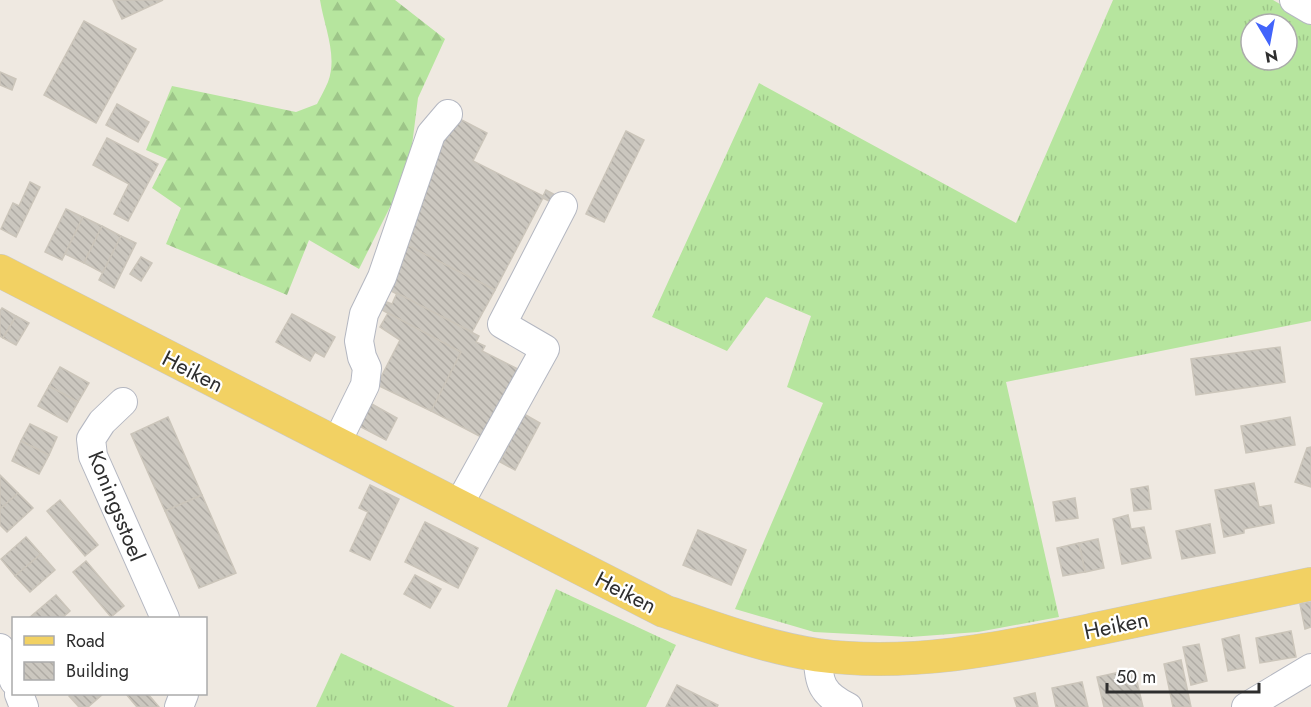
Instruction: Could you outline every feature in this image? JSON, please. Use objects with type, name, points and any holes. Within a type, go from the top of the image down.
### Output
[{"type":"main road","name":"Heiken","points":[[0,271],[664,611],[767,645],[818,655],[926,658],[982,651],[1045,639],[1311,584]]},
{"type":"street","points":[[1294,0],[1311,10]]},
{"type":"street","points":[[336,444],[366,385],[367,368],[359,341],[364,314],[382,277],[431,134],[448,114]]},
{"type":"street","points":[[458,506],[545,349],[502,324],[563,206]]},
{"type":"street","name":"Koningsstoel","points":[[123,402],[102,422],[91,439],[93,456],[165,617]]},
{"type":"street","points":[[0,648],[12,676]]},
{"type":"street","points":[[818,655],[818,673],[822,688],[838,702],[849,707]]},
{"type":"street","points":[[1246,707],[1311,668]]},
{"type":"green space","points":[[320,0],[395,0],[445,39],[418,98],[409,169],[359,269],[309,240],[287,295],[166,244],[181,208],[152,188],[167,159],[146,150],[172,86],[296,112],[317,104],[328,82],[332,62]]},
{"type":"green space","points":[[1113,0],[1273,0],[1294,12],[1239,12],[1239,72],[1299,72],[1299,15],[1311,22],[1311,321],[1006,382],[1059,617],[978,632],[910,637],[814,632],[735,609],[823,403],[787,387],[811,316],[766,297],[727,351],[652,317],[759,83],[1016,223]]},
{"type":"green space","points":[[556,589],[676,645],[646,707],[507,707]]},
{"type":"green space","points":[[341,653],[455,707],[316,707]]},
{"type":"building","points":[[113,0],[163,0],[122,19]]},
{"type":"building","points":[[84,21],[136,49],[96,123],[44,95]]},
{"type":"building","points":[[0,72],[16,79],[12,90],[0,85]]},
{"type":"building","points":[[117,104],[149,122],[138,142],[106,125]]},
{"type":"building","points":[[454,116],[487,133],[473,161],[543,196],[546,190],[561,198],[557,205],[543,198],[495,290],[407,245],[428,165]]},
{"type":"building","points":[[626,131],[644,140],[604,222],[586,214]]},
{"type":"building","points":[[107,138],[158,164],[128,221],[114,214],[129,184],[93,165]]},
{"type":"building","points":[[30,182],[40,187],[16,237],[1,229],[13,203],[19,206]]},
{"type":"building","points":[[66,209],[83,217],[62,260],[45,252]]},
{"type":"building","points":[[83,217],[102,226],[84,263],[65,254]]},
{"type":"building","points":[[102,226],[121,236],[103,273],[84,263]]},
{"type":"building","points":[[121,236],[136,243],[114,288],[99,280]]},
{"type":"building","points":[[407,245],[495,290],[472,332],[385,288]]},
{"type":"building","points":[[141,257],[152,263],[141,281],[130,274]]},
{"type":"building","points":[[397,293],[479,336],[476,342],[485,346],[482,351],[520,370],[485,439],[431,411],[461,352],[380,309],[384,301],[392,304]]},
{"type":"building","points":[[2,308],[16,316],[3,338],[0,336]]},
{"type":"building","points":[[388,313],[461,352],[431,411],[377,385],[400,340],[380,327]]},
{"type":"building","points":[[292,314],[335,337],[324,357],[315,352],[310,361],[276,342]]},
{"type":"building","points":[[16,316],[29,323],[16,345],[3,338]]},
{"type":"building","points":[[1280,347],[1285,382],[1196,395],[1191,359]]},
{"type":"building","points":[[60,367],[89,383],[78,402],[49,386]]},
{"type":"building","points":[[49,386],[78,402],[67,422],[38,406]]},
{"type":"building","points":[[370,403],[397,418],[386,440],[359,426]]},
{"type":"building","points":[[524,414],[540,423],[515,470],[500,462]]},
{"type":"building","points":[[168,417],[202,495],[165,511],[131,434]]},
{"type":"building","points":[[1290,417],[1295,445],[1246,453],[1241,426]]},
{"type":"building","points":[[30,424],[57,437],[49,455],[21,441]]},
{"type":"building","points":[[21,441],[49,455],[39,474],[12,461]]},
{"type":"building","points":[[1311,447],[1311,487],[1295,482],[1307,448]]},
{"type":"building","points":[[0,475],[18,493],[0,509]]},
{"type":"building","points":[[1254,483],[1259,507],[1271,505],[1274,523],[1244,529],[1244,533],[1224,537],[1215,490]]},
{"type":"building","points":[[370,485],[399,499],[370,560],[350,551],[368,512],[359,508]]},
{"type":"building","points":[[1148,486],[1151,509],[1134,511],[1131,489]]},
{"type":"building","points":[[18,493],[33,508],[7,532],[0,525],[0,509]]},
{"type":"building","points":[[202,495],[236,573],[199,588],[165,511]]},
{"type":"building","points":[[1075,498],[1078,518],[1056,521],[1053,502]]},
{"type":"building","points":[[60,500],[98,545],[85,556],[47,511]]},
{"type":"building","points":[[1128,515],[1131,529],[1144,527],[1151,558],[1122,564],[1113,519]]},
{"type":"building","points":[[425,522],[478,548],[458,588],[405,562]]},
{"type":"building","points":[[1210,524],[1215,553],[1182,559],[1176,531]]},
{"type":"building","points":[[698,530],[746,550],[731,585],[683,565]]},
{"type":"building","points":[[26,537],[41,554],[15,576],[1,559]]},
{"type":"building","points":[[1098,539],[1104,568],[1085,572],[1079,543]]},
{"type":"building","points":[[1079,543],[1085,572],[1063,576],[1057,548]]},
{"type":"building","points":[[41,554],[55,570],[30,592],[15,576]]},
{"type":"building","points":[[86,561],[124,606],[111,617],[73,572]]},
{"type":"building","points":[[415,575],[441,589],[430,608],[404,594]]},
{"type":"building","points":[[56,595],[70,611],[63,617],[30,617]]},
{"type":"building","points":[[1311,602],[1311,627],[1305,629],[1300,604]]},
{"type":"building","points":[[1291,631],[1296,657],[1260,663],[1256,638]]},
{"type":"building","points":[[1239,635],[1245,668],[1228,671],[1222,639]]},
{"type":"building","points":[[1199,644],[1207,681],[1191,685],[1183,647]]},
{"type":"building","points":[[1181,660],[1191,707],[1173,707],[1164,664]]},
{"type":"building","points":[[1134,669],[1143,707],[1104,707],[1097,677]]},
{"type":"building","points":[[1082,682],[1088,707],[1056,707],[1052,688]]},
{"type":"building","points":[[677,685],[718,705],[717,707],[666,707]]},
{"type":"building","points":[[1035,693],[1038,707],[1017,707],[1014,698]]},
{"type":"building","points":[[102,695],[88,707],[79,707],[69,696]]},
{"type":"building","points":[[127,695],[149,695],[159,707],[137,707]]}]
